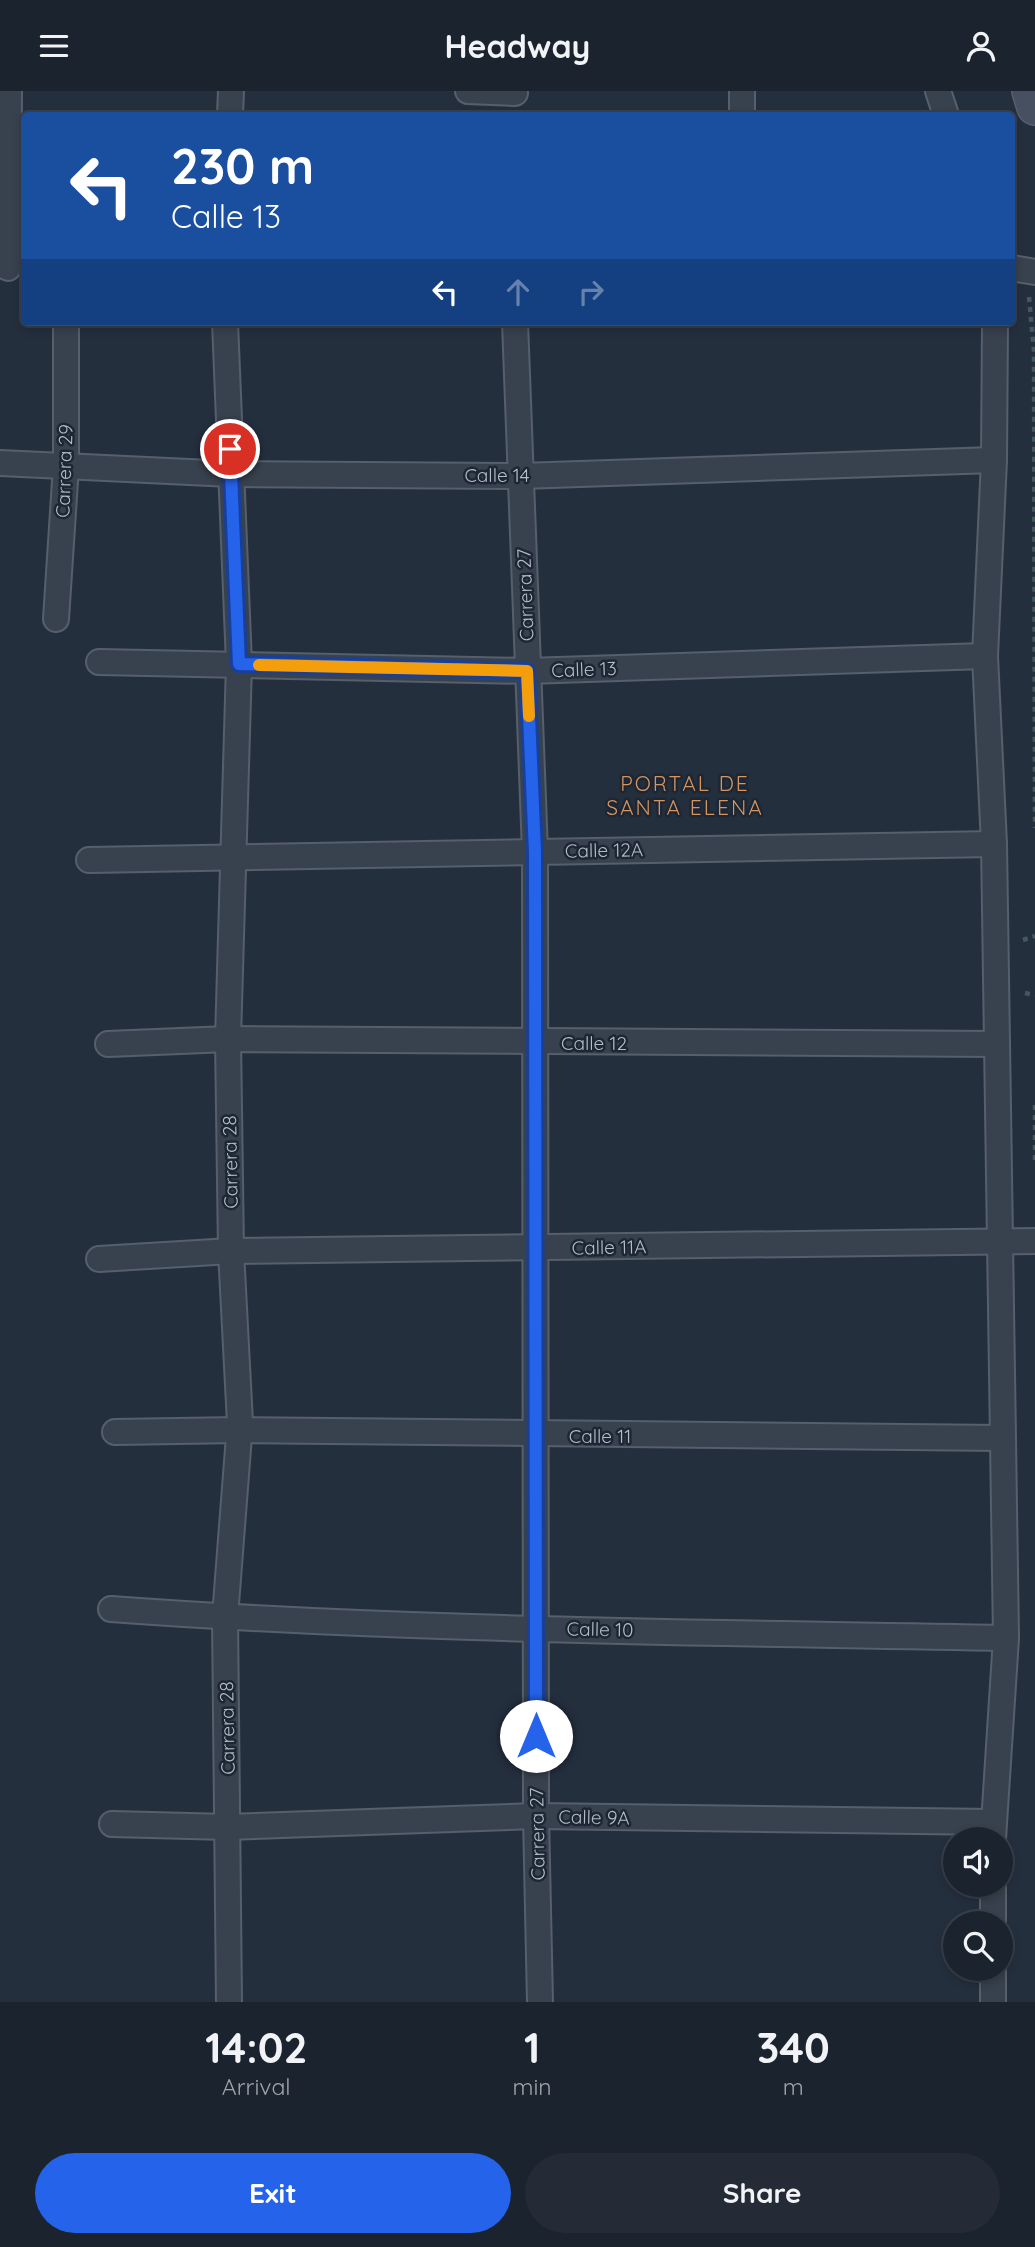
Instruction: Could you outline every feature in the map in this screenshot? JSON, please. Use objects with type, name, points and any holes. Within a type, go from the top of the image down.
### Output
[{"type":"main road","points":[[1030,91],[1035,107]]},
{"type":"street","points":[[9,91],[11,268]]},
{"type":"street","points":[[230,112],[231,91]]},
{"type":"street","points":[[468,91],[515,100]]},
{"type":"street","points":[[742,91],[742,112]]},
{"type":"street","points":[[938,91],[945,112]]},
{"type":"street","name":"Carrera 29","points":[[56,619],[66,466],[66,326]]},
{"type":"street","name":"Carrera 28","points":[[225,326],[239,664],[228,1039],[231,1251],[239,1430],[225,1617],[229,2002]]},
{"type":"street","name":"Carrera 27","points":[[515,326],[535,852],[536,1816],[540,2002]]},
{"type":"street","points":[[993,1827],[1006,1638],[1000,1438],[994,844],[985,656],[994,460],[995,326]]},
{"type":"street","name":"Calle 14","points":[[0,463],[231,474],[521,476],[994,460]]},
{"type":"street","name":"Calle 13","points":[[99,662],[527,671],[985,656]]},
{"type":"street","name":"Calle 12A","points":[[89,860],[994,844]]},
{"type":"street","name":"Calle 12","points":[[108,1044],[228,1039],[997,1044]]},
{"type":"street","name":"Calle 11A","points":[[99,1259],[231,1251],[1035,1241]]},
{"type":"street","name":"Calle 11","points":[[116,1432],[239,1430],[1000,1438]]},
{"type":"street","name":"Calle 10","points":[[111,1609],[225,1617],[537,1628],[1006,1638]]},
{"type":"street","name":"Calle 9A","points":[[112,1824],[228,1827],[536,1816],[943,1829]]},
{"type":"street","points":[[993,1981],[993,2002]]},
{"type":"path","points":[[1025,270],[1034,351],[1035,828]]},
{"type":"path","points":[[1035,1105],[1035,1163]]},
{"type":"slow traffic","points":[[259,665],[527,671],[529,716]]},
{"type":"district","name":"PORTAL DE SANTA ELENA","points":[[685,795]]},
{"type":"route","points":[[230,449],[239,664],[527,671],[535,852],[536,1736]]}]
